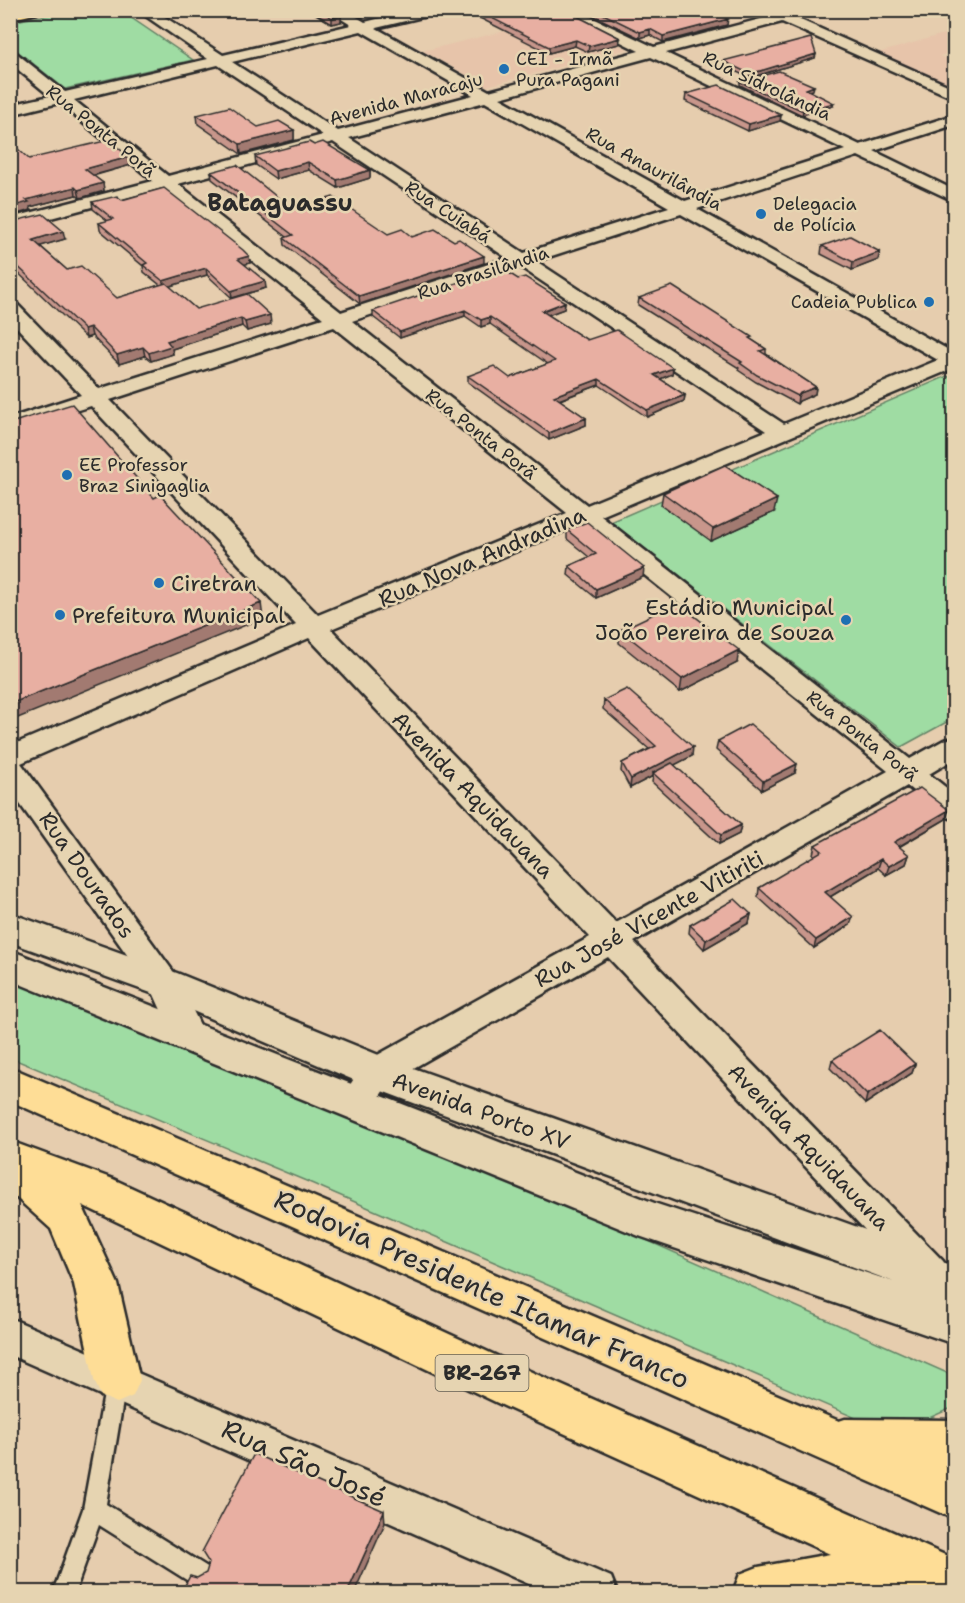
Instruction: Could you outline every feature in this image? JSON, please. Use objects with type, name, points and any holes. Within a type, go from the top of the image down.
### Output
[{"type":"main road","points":[[10,15],[31,10]]},
{"type":"main road","name":"Rodovia Presidente Itamar Franco","points":[[10,1083],[954,1495]]},
{"type":"main road","name":"BR-267","points":[[10,1159],[98,1192],[520,1390],[954,1584]]},
{"type":"main road","points":[[10,1166],[66,1216],[96,1284],[117,1380]]},
{"type":"main road","points":[[830,1442],[954,1443]]},
{"type":"main road","points":[[758,1593],[909,1564]]},
{"type":"street","name":"Rua Cuiabá","points":[[144,10],[782,432]]},
{"type":"street","name":"Rua Anaurilândia","points":[[334,10],[954,361]]},
{"type":"street","points":[[10,110],[434,10]]},
{"type":"street","name":"Rua Sidrolândia","points":[[564,10],[954,196]]},
{"type":"street","points":[[768,10],[954,93]]},
{"type":"street","name":"Avenida Maracaju","points":[[10,224],[810,10]]},
{"type":"street","points":[[948,10],[954,13]]},
{"type":"street","name":"Rua Ponta Porã","points":[[10,55],[166,183],[954,809]]},
{"type":"street","name":"Rua Brasilândia","points":[[10,425],[954,120]]},
{"type":"street","name":"Avenida Aquidauana","points":[[10,308],[611,940],[949,1303]]},
{"type":"street","name":"Rua Nova Andradina","points":[[10,757],[313,627],[954,361]]},
{"type":"street","name":"Rua José Vicente Vitiriti","points":[[366,1088],[611,940],[954,747]]},
{"type":"street","name":"Rua Dourados","points":[[10,768],[164,983],[188,1033]]},
{"type":"street","name":"Avenida Porto XV","points":[[10,927],[164,983],[366,1088],[610,1204],[654,1222],[949,1303]]},
{"type":"street","name":"Avenida Porto XV","points":[[10,964],[188,1033],[366,1088],[624,1162],[888,1258],[949,1303]]},
{"type":"street","points":[[610,1204],[624,1162]]},
{"type":"street","name":"Rua São José","points":[[10,1336],[117,1380],[596,1593]]},
{"type":"lane","points":[[64,1593],[94,1509],[117,1380]]},
{"type":"lane","points":[[94,1509],[201,1576]]},
{"type":"shaded area","name":"CEI - Irmã Pura Pagani","points":[[562,17],[628,49],[487,86],[423,51]]},
{"type":"shaded area","points":[[954,31],[954,51],[939,56],[954,62],[954,88],[875,54]]},
{"type":"green space","points":[[68,11],[121,11],[193,60],[65,89],[11,46],[10,22]]},
{"type":"green space","name":"Estádio Municipal João Pereira de Souza","points":[[947,376],[954,380],[954,718],[901,747],[611,522]]},
{"type":"green space","points":[[10,975],[277,1077],[954,1376],[954,1407],[893,1434],[311,1183],[11,1058]]},
{"type":"building","points":[[319,10],[333,10],[341,16],[332,18]]},
{"type":"building","points":[[476,10],[565,10],[620,38],[589,46],[576,40],[549,47]]},
{"type":"building","points":[[595,10],[710,10],[728,19],[663,36],[650,29],[640,32]]},
{"type":"building","points":[[811,38],[816,54],[750,74],[723,61]]},
{"type":"building","points":[[779,71],[814,86],[806,89],[834,103],[803,111],[740,82]]},
{"type":"building","points":[[719,85],[781,115],[749,124],[686,94]]},
{"type":"building","points":[[229,107],[258,127],[279,121],[294,130],[240,144],[197,115]]},
{"type":"building","points":[[109,140],[129,157],[85,169],[103,183],[78,190],[75,187],[26,200],[29,202],[10,207],[10,142],[29,159]]},
{"type":"building","points":[[309,142],[314,145],[323,142],[370,170],[337,180],[308,162],[275,171],[255,156]]},
{"type":"building","points":[[237,165],[292,209],[333,197],[388,234],[402,229],[412,237],[435,229],[454,241],[459,239],[484,256],[359,296],[284,238],[293,235],[211,172]]},
{"type":"building","points":[[164,188],[243,250],[249,256],[238,259],[265,281],[231,291],[206,268],[163,281],[143,265],[147,263],[99,223],[113,219],[92,202],[117,196],[122,200]]},
{"type":"building","points":[[43,214],[63,231],[33,240],[67,270],[81,266],[117,298],[166,283],[196,309],[247,294],[270,315],[245,322],[241,318],[167,341],[171,346],[149,353],[143,347],[117,355],[90,327],[84,329],[10,259],[10,222]]},
{"type":"building","points":[[850,236],[880,252],[853,262],[822,246]]},
{"type":"building","points":[[501,268],[518,279],[525,277],[565,302],[542,311],[587,340],[617,330],[673,368],[654,375],[685,395],[647,410],[599,379],[554,396],[586,418],[549,433],[468,376],[494,366],[510,378],[555,361],[490,317],[481,320],[465,310],[400,332],[373,311]]},
{"type":"building","points":[[672,286],[752,337],[749,338],[766,349],[760,351],[816,387],[798,396],[757,375],[740,363],[742,362],[639,298]]},
{"type":"building","points":[[72,404],[154,498],[160,495],[261,603],[10,704],[10,423]]},
{"type":"building","points":[[725,465],[777,499],[713,529],[663,493]]},
{"type":"building","points":[[587,522],[644,568],[596,589],[569,566],[596,554],[567,530]]},
{"type":"building","points":[[677,603],[739,650],[682,679],[620,630]]},
{"type":"building","points":[[627,689],[693,747],[631,779],[622,763],[656,746],[604,700]]},
{"type":"building","points":[[750,724],[797,764],[763,781],[718,741]]},
{"type":"building","points":[[672,763],[741,825],[721,835],[653,773]]},
{"type":"building","points":[[920,788],[949,810],[894,842],[909,855],[889,866],[881,859],[825,892],[853,917],[816,940],[759,888],[822,851],[815,845]]},
{"type":"building","points":[[735,899],[751,914],[706,940],[690,925]]},
{"type":"building","points":[[880,1030],[915,1064],[867,1095],[832,1060]]},
{"type":"building","points":[[254,1454],[384,1511],[347,1593],[181,1593],[190,1576],[197,1578],[206,1573],[209,1563],[202,1552]]},
{"type":"place","name":"CEI - Irmã Pura Pagani","points":[[504,69]]},
{"type":"place","name":"Delegacia de Polícia","points":[[761,214]]},
{"type":"place","name":"Cadeia Publica","points":[[929,302]]},
{"type":"place","name":"EE Professor Braz Sinigaglia","points":[[67,475]]},
{"type":"place","name":"Ciretran","points":[[159,583]]},
{"type":"place","name":"Prefeitura Municipal","points":[[60,615]]},
{"type":"place","name":"Estádio Municipal João Pereira de Souza","points":[[846,620]]},
{"type":"district","name":"Bataguassu","points":[[280,203]]}]
